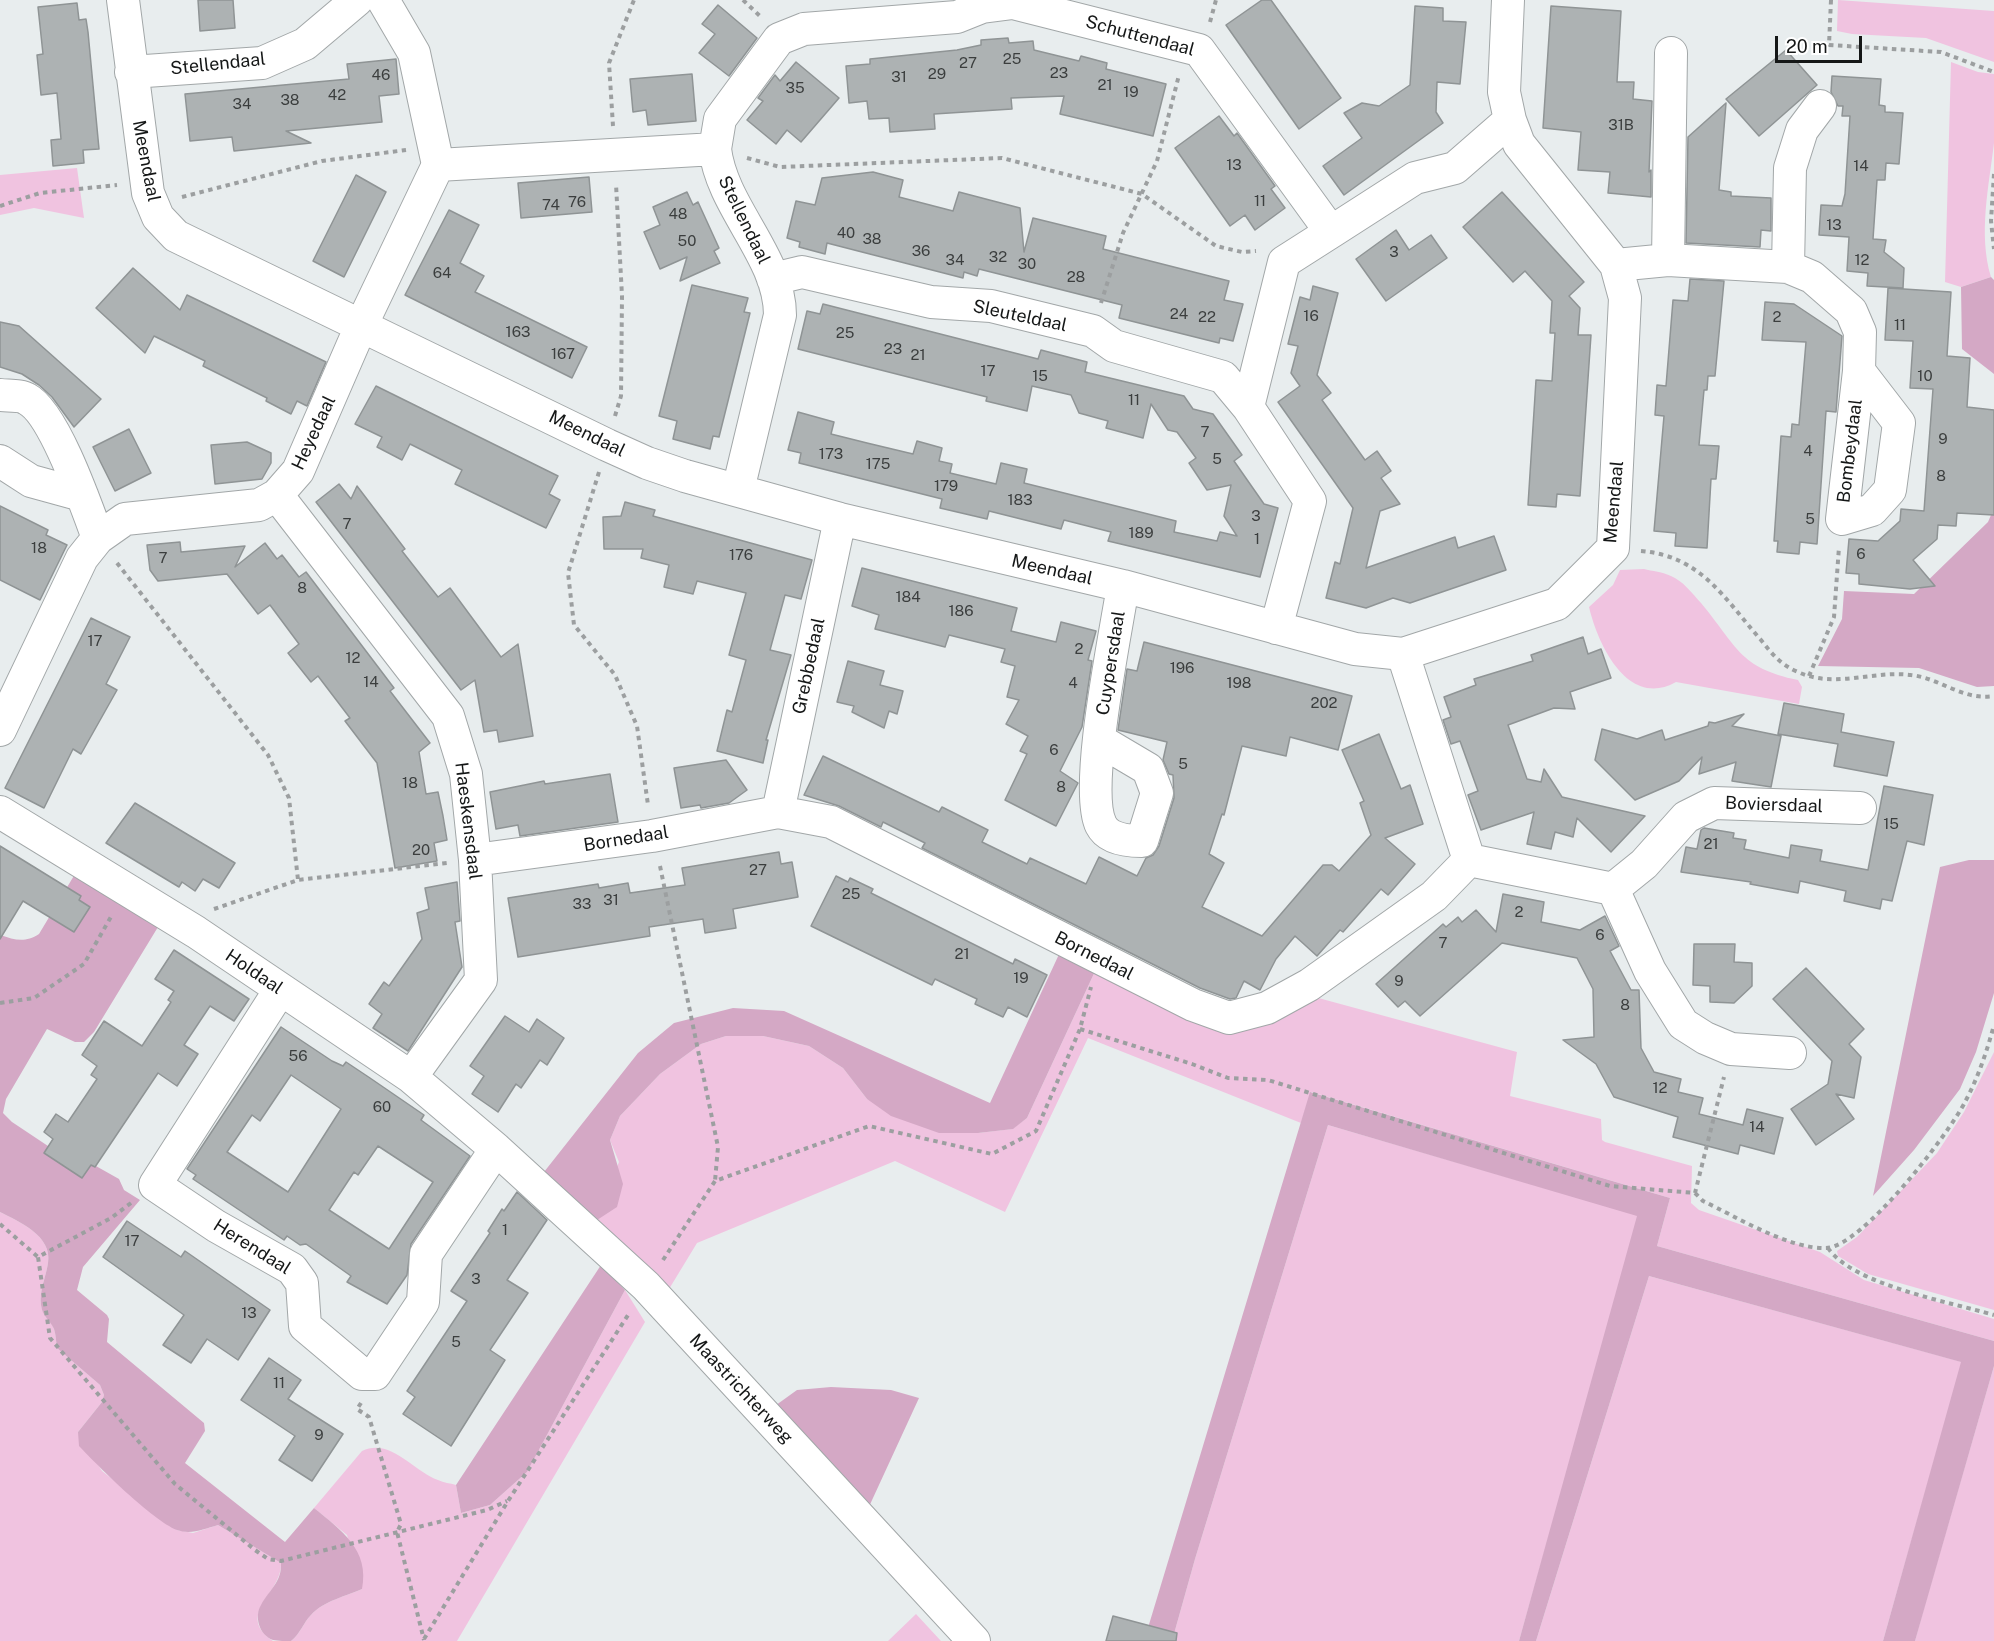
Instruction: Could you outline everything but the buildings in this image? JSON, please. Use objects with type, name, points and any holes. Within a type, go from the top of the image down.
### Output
[{"type":"street","name":"Meendaal","points":[[123,0],[149,193],[166,228],[176,236],[647,463],[840,519],[1123,586],[1355,649],[1403,654],[1557,604],[1613,548],[1626,298],[1616,265],[1519,144],[1510,120],[1504,92],[1508,0]]},
{"type":"street","name":"Stellendaal","points":[[131,72],[262,63],[304,44],[357,0]]},
{"type":"street","points":[[362,326],[436,156],[414,53],[383,0]]},
{"type":"street","name":"Schuttendaal","points":[[716,149],[720,118],[779,39],[804,29],[957,17],[982,7],[1013,3],[1188,46],[1206,56],[1332,232]]},
{"type":"street","points":[[1668,260],[1671,53]]},
{"type":"street","points":[[1788,267],[1790,168],[1802,130],[1820,106]]},
{"type":"street","points":[[1248,407],[1284,262],[1416,178],[1455,168],[1510,120]]},
{"type":"street","name":"Stellendaal","points":[[716,149],[722,178],[773,279],[779,296],[780,315],[738,490]]},
{"type":"street","points":[[436,156],[615,156],[716,149]]},
{"type":"street","name":"Bombeydaal","points":[[1616,265],[1668,260],[1788,267],[1812,277],[1851,311],[1860,332],[1859,371],[1842,519],[1872,510],[1890,490],[1899,423],[1859,371]]},
{"type":"street","name":"Sleuteldaal","points":[[773,279],[802,272],[931,302],[991,306],[1093,331],[1114,346],[1223,377],[1248,407],[1311,501],[1276,628]]},
{"type":"street","name":"Heyedaal","points":[[0,730],[82,558],[98,538],[125,519],[259,505],[277,495],[298,471],[362,326]]},
{"type":"street","points":[[0,395],[28,399],[49,423],[82,495],[98,538]]},
{"type":"street","points":[[0,461],[31,481],[82,495]]},
{"type":"street","name":"Haeskensdaal","points":[[277,495],[448,716],[466,774],[475,860],[481,981],[411,1077]]},
{"type":"street","name":"Grebbedaal","points":[[778,812],[840,519]]},
{"type":"street","name":"Cuypersdaal","points":[[1099,740],[1123,586]]},
{"type":"street","points":[[1403,654],[1469,860],[1613,889],[1650,971],[1683,1024],[1705,1038],[1731,1049],[1790,1053]]},
{"type":"street","name":"Boviersdaal","points":[[1613,889],[1644,864],[1686,817],[1714,803],[1860,807]]},
{"type":"street","name":"Holdaal","points":[[0,812],[196,932],[411,1077],[496,1149]]},
{"type":"street","name":"Bornedaal","points":[[475,860],[652,836],[778,812],[831,822],[1193,1005],[1229,1018],[1267,1008],[1309,985],[1434,896],[1469,860]]},
{"type":"street","points":[[154,1185],[280,990]]},
{"type":"street","points":[[362,1374],[375,1374],[423,1302],[426,1254],[496,1149]]},
{"type":"street","name":"Maastrichterweg","points":[[496,1149],[646,1286],[974,1641]]},
{"type":"street","name":"Herendaal","points":[[154,1185],[216,1226],[292,1269],[302,1283],[304,1326],[362,1374]]},
{"type":"path","points":[[424,1640],[508,1501],[715,1181],[718,1147],[652,836],[637,726],[615,675],[574,625],[568,573],[621,396],[622,296],[609,63],[634,0]]},
{"type":"path","points":[[1831,0],[1829,45],[1941,52],[1994,72]]},
{"type":"path","points":[[1093,331],[1123,233],[1157,161],[1188,46]]},
{"type":"path","points":[[716,149],[780,166],[1002,158],[1142,194],[1215,246],[1226,250],[1242,252],[1274,247],[1298,252]]},
{"type":"path","points":[[0,206],[40,194],[149,193],[322,161],[436,156]]},
{"type":"path","points":[[1994,174],[1991,221],[1994,249]]},
{"type":"path","points":[[1809,676],[1834,617],[1842,519]]},
{"type":"path","points":[[98,538],[268,755],[289,798],[298,880]]},
{"type":"path","points":[[1613,548],[1665,553],[1702,572],[1781,663],[1809,676],[1845,680],[1899,674],[1915,675],[1969,695],[1994,696]]},
{"type":"path","points":[[196,932],[211,910],[298,880],[475,860]]},
{"type":"path","points":[[0,1003],[34,998],[84,964],[126,891]]},
{"type":"path","points":[[715,1181],[869,1126],[992,1154],[1036,1131],[1080,1029],[1099,958]]},
{"type":"path","points":[[1080,1029],[1192,1064],[1228,1078],[1268,1080],[1610,1186],[1695,1193],[1703,1201],[1779,1237],[1808,1246],[1828,1248],[1838,1246],[1856,1233],[1932,1153],[1965,1102],[1989,1046],[1994,1025]]},
{"type":"path","points":[[1695,1193],[1731,1049]]},
{"type":"path","points":[[38,1257],[111,1218],[154,1185]]},
{"type":"path","points":[[0,1224],[38,1257],[50,1338],[175,1484],[255,1550],[268,1558],[280,1561],[487,1510],[508,1501]]},
{"type":"path","points":[[1828,1248],[1835,1259],[1862,1276],[1994,1315]]},
{"type":"path","points":[[362,1374],[366,1397],[357,1409],[369,1417],[401,1524],[397,1532],[424,1640]]},
{"type":"shaded area","points":[[1838,0],[1994,11],[1994,62],[1926,38],[1852,34],[1837,31]]},
{"type":"shaded area","points":[[1951,62],[1978,72],[1994,74],[1994,143],[1985,227],[1987,261],[1991,277],[1961,287],[1945,282]]},
{"type":"shaded area","points":[[77,168],[84,218],[34,208],[0,215],[0,175]]},
{"type":"shaded area","points":[[1991,277],[1994,280],[1994,374],[1962,349],[1961,287]]},
{"type":"shaded area","points":[[1994,508],[1994,686],[1977,687],[1919,668],[1818,666],[1842,619],[1844,591],[1914,594],[1988,522]]},
{"type":"shaded area","points":[[1644,569],[1668,575],[1683,584],[1732,643],[1751,662],[1778,675],[1798,680],[1802,687],[1799,704],[1676,682],[1659,688],[1643,687],[1630,680],[1608,655],[1593,622],[1589,607],[1613,585],[1620,570]]},
{"type":"shaded area","points":[[1969,860],[1994,860],[1994,993],[1976,1052],[1960,1089],[1914,1150],[1873,1196],[1940,867]]},
{"type":"shaded area","points":[[75,874],[158,927],[94,1032],[84,1042],[75,1042],[47,1029],[6,1099],[3,1113],[12,1122],[57,1152],[87,1161],[119,1179],[124,1190],[140,1200],[83,1267],[77,1290],[107,1315],[109,1319],[107,1342],[204,1423],[205,1431],[185,1463],[285,1542],[314,1508],[343,1533],[357,1552],[362,1563],[362,1589],[328,1602],[316,1610],[291,1641],[268,1638],[261,1630],[258,1620],[259,1609],[274,1586],[281,1570],[281,1563],[218,1525],[187,1532],[166,1524],[126,1492],[79,1446],[78,1432],[102,1402],[104,1395],[100,1385],[57,1348],[54,1329],[41,1305],[41,1294],[48,1263],[45,1245],[33,1231],[0,1212],[0,935],[20,940],[39,934]]},
{"type":"shaded area","points":[[1061,950],[1097,967],[1027,1118],[1013,1129],[978,1133],[939,1133],[891,1116],[867,1099],[843,1068],[809,1046],[763,1036],[726,1036],[701,1044],[660,1074],[620,1116],[610,1140],[623,1184],[617,1207],[594,1222],[544,1172],[638,1053],[674,1023],[733,1008],[784,1011],[990,1103]]},
{"type":"shaded area","points":[[1097,967],[1216,1021],[1300,993],[1517,1052],[1510,1096],[1601,1119],[1602,1140],[1605,1142],[1692,1166],[1691,1203],[1699,1210],[1820,1252],[1864,1280],[1994,1319],[1994,1341],[1657,1246],[1670,1198],[1311,1092],[1301,1123],[1088,1038],[1005,1212],[895,1161],[697,1243],[666,1294],[594,1222],[619,1162],[610,1140],[620,1116],[660,1074],[701,1044],[726,1036],[763,1036],[809,1046],[843,1068],[867,1099],[978,1133],[1012,1129],[1027,1118]]},
{"type":"shaded area","points":[[1994,1052],[1994,1310],[1868,1274],[1838,1256],[1837,1251],[1857,1237],[1937,1153],[1964,1112]]},
{"type":"shaded area","points":[[1310,1092],[1670,1198],[1657,1246],[1994,1341],[1994,1366],[1915,1641],[1883,1641],[1961,1362],[1649,1276],[1536,1641],[1519,1641],[1637,1216],[1328,1125],[1172,1641],[1144,1641]]},
{"type":"shaded area","points":[[1328,1125],[1637,1215],[1639,1219],[1519,1641],[1172,1641]]},
{"type":"shaded area","points":[[0,1212],[33,1231],[45,1245],[48,1263],[41,1305],[54,1329],[57,1348],[100,1385],[104,1395],[102,1402],[78,1432],[102,1471],[177,1530],[193,1533],[218,1525],[281,1563],[275,1584],[259,1613],[258,1622],[262,1631],[273,1641],[0,1641]]},
{"type":"shaded area","points":[[601,1265],[625,1290],[527,1472],[490,1505],[461,1513],[456,1485]]},
{"type":"shaded area","points":[[1649,1276],[1962,1362],[1883,1641],[1536,1641]]},
{"type":"shaded area","points":[[625,1290],[645,1322],[457,1641],[291,1641],[316,1610],[328,1602],[362,1589],[347,1535],[314,1508],[362,1451],[382,1448],[401,1457],[429,1476],[456,1485],[461,1513],[490,1505],[527,1472]]},
{"type":"shaded area","points":[[1994,1366],[1994,1641],[1915,1641],[1924,1608]]},
{"type":"shaded area","points":[[831,1387],[891,1390],[919,1398],[867,1511],[772,1408],[797,1390]]},
{"type":"shaded area","points":[[916,1614],[941,1641],[888,1641]]}]
